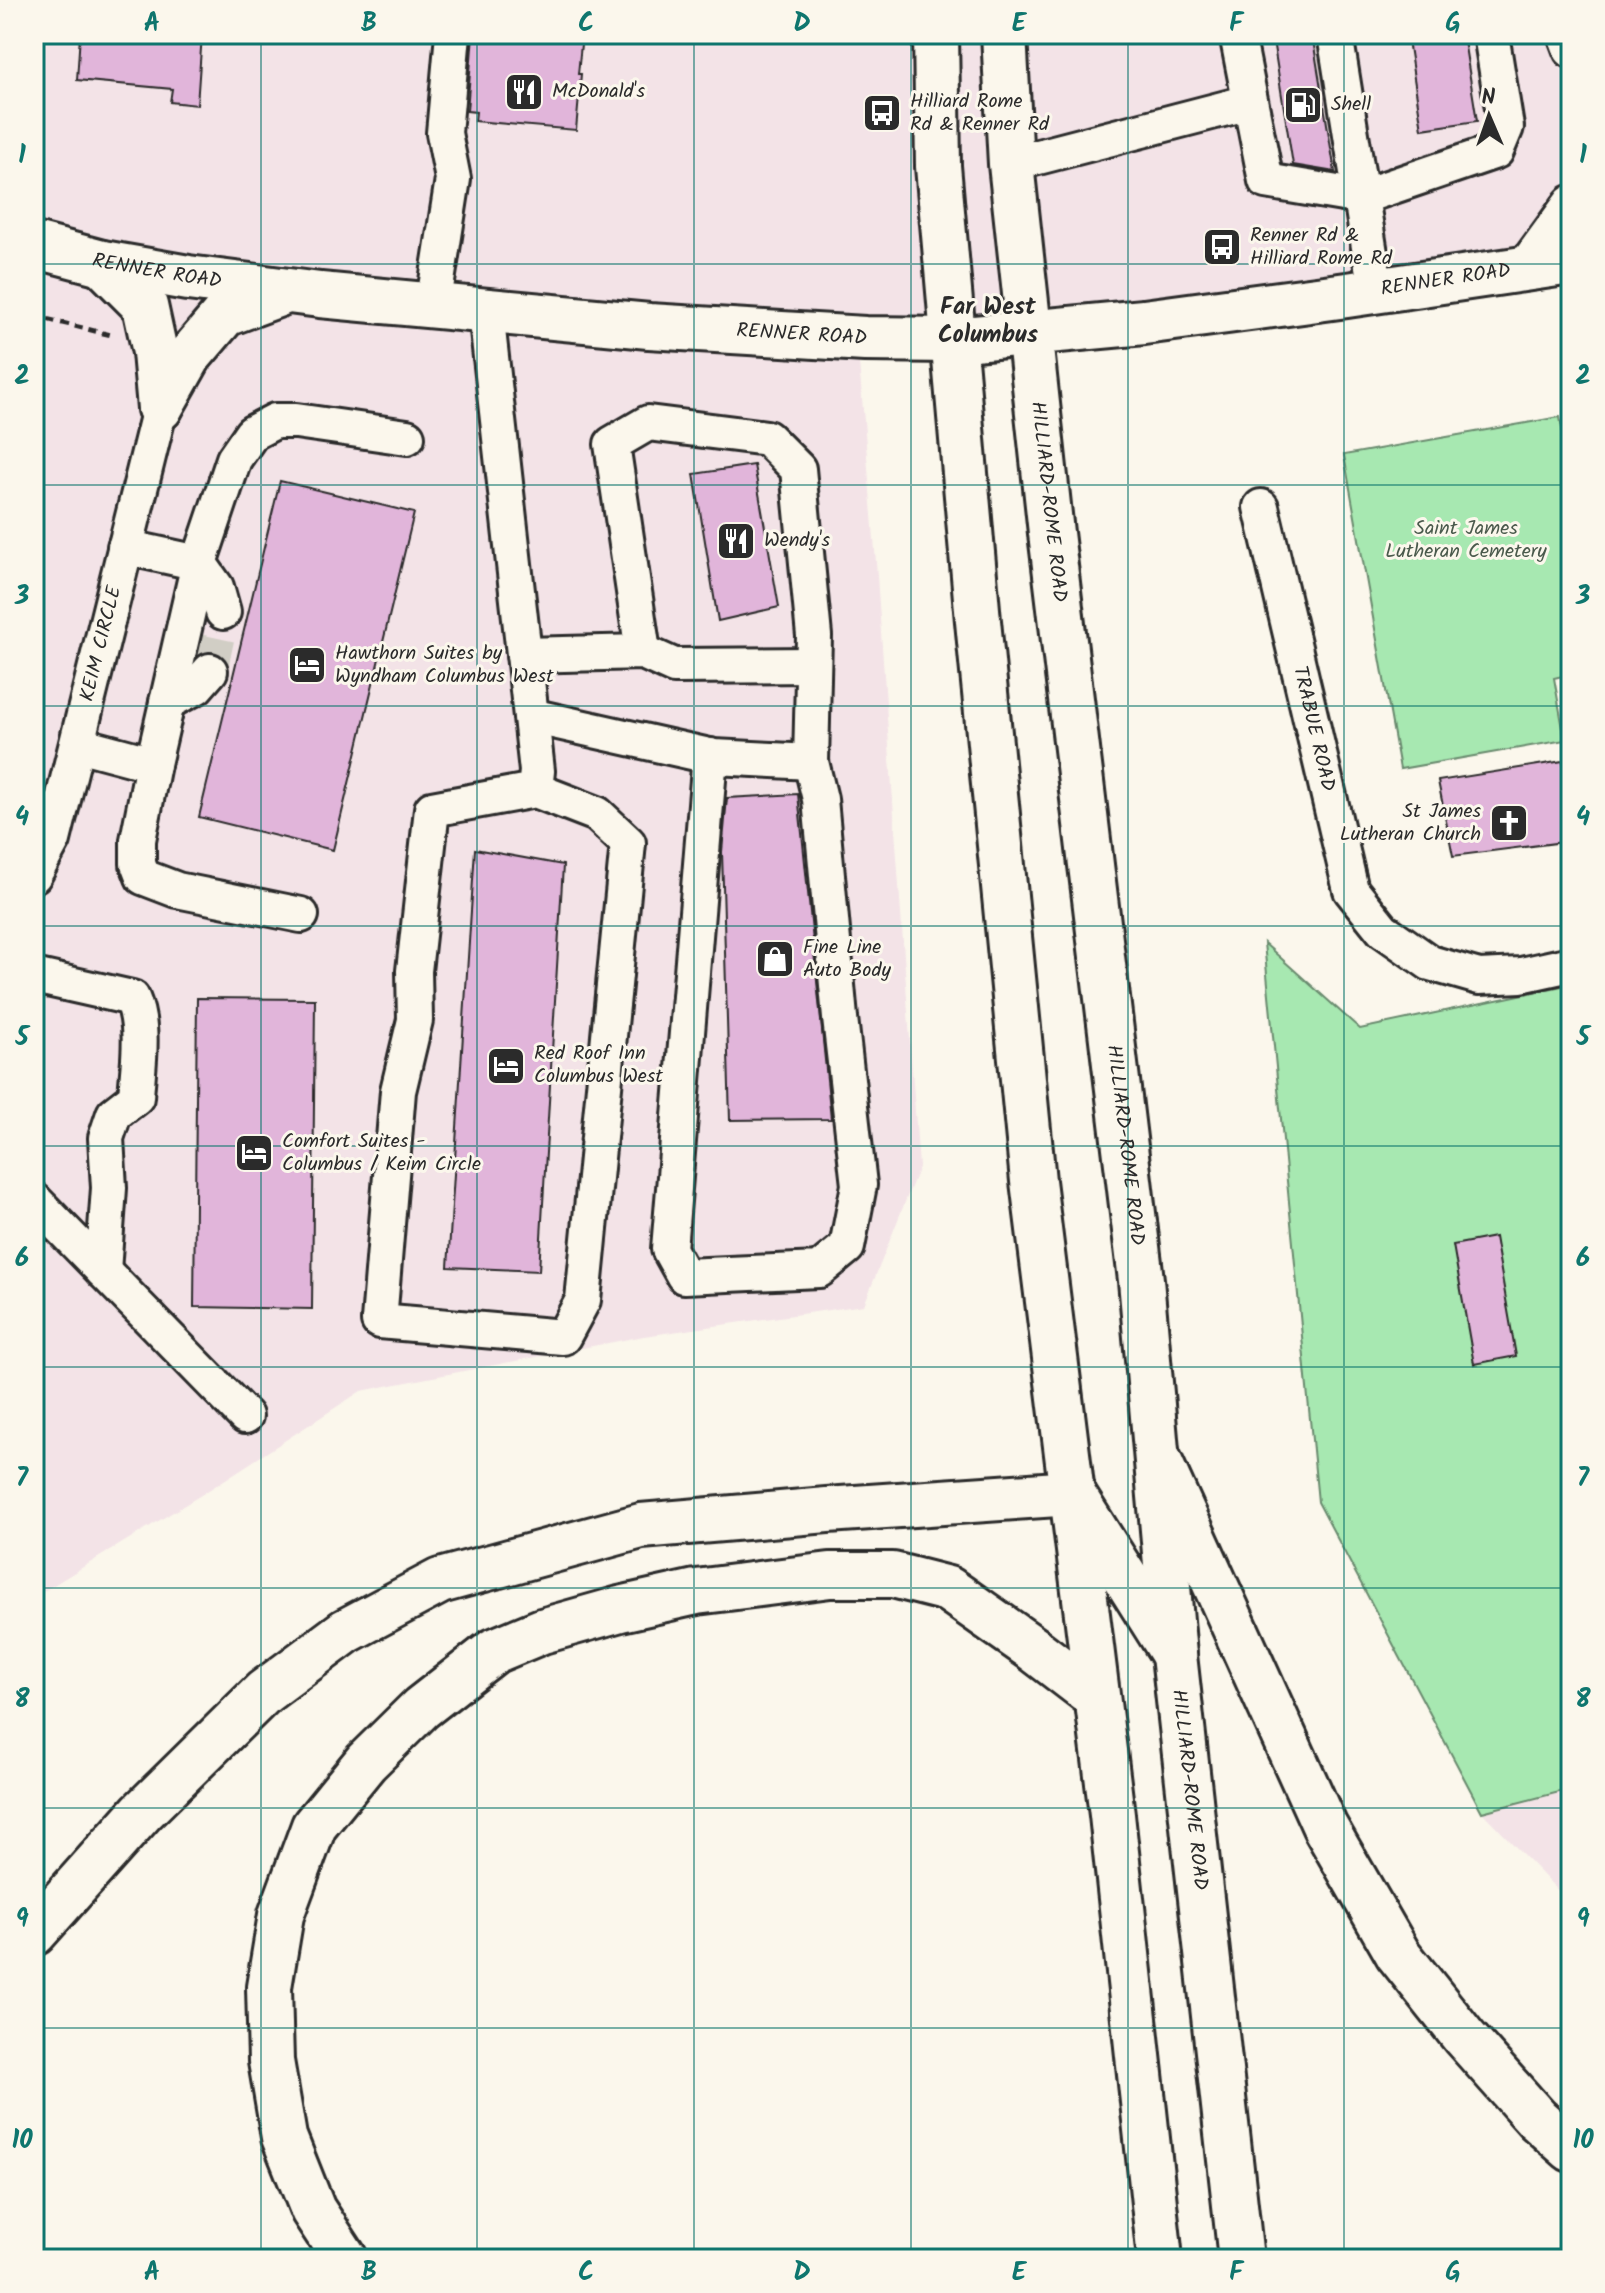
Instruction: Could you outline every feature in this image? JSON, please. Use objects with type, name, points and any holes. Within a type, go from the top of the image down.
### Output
[{"type":"main road","points":[[936,34],[938,166],[979,636],[1030,1150],[1112,1815],[1160,2259]]},
{"type":"main road","name":"HILLIARD-ROME ROAD","points":[[1004,34],[1011,164],[1053,548],[1141,1280],[1174,1655],[1241,2259]]},
{"type":"main road","name":"RENNER ROAD","points":[[34,245],[102,263],[285,292],[649,326],[856,338],[953,340],[1159,320],[1571,262]]},
{"type":"main road","points":[[102,263],[145,306],[155,352],[160,408]]},
{"type":"main road","points":[[160,408],[190,355],[225,314],[285,292]]},
{"type":"main road","points":[[1158,1458],[1325,1827],[1398,1954],[1464,2037],[1537,2119],[1571,2149]]},
{"type":"main road","points":[[1072,1493],[1174,1655]]},
{"type":"main road","points":[[34,1933],[142,1812],[264,1692],[346,1631],[440,1581],[641,1526],[1072,1493]]},
{"type":"main road","points":[[345,2259],[313,2210],[284,2137],[271,2061],[269,1987],[281,1915],[314,1826],[366,1762],[421,1708],[494,1651],[542,1631],[696,1592],[830,1575],[893,1575],[948,1589],[1096,1697]]},
{"type":"street","points":[[433,307],[453,179],[444,133],[453,34]]},
{"type":"street","points":[[1237,34],[1266,181],[1361,197],[1496,151],[1506,127],[1491,34]]},
{"type":"street","points":[[1335,34],[1376,291]]},
{"type":"street","points":[[1565,34],[1571,50]]},
{"type":"street","points":[[1011,164],[1250,102]]},
{"type":"street","points":[[1523,269],[1571,203]]},
{"type":"street","points":[[486,312],[537,771],[535,790]]},
{"type":"street","name":"KEIM CIRCLE","points":[[34,875],[53,840],[160,408]]},
{"type":"street","points":[[301,915],[177,890],[143,877],[138,864],[138,840],[153,764],[199,563],[234,459],[252,433],[275,421],[296,421],[407,437]]},
{"type":"street","points":[[643,652],[612,444],[648,423],[767,438],[798,469],[814,636],[811,762],[820,799],[859,1185],[847,1247],[819,1270],[684,1276],[669,1249],[710,756]]},
{"type":"street","name":"TRABUE ROAD","points":[[1261,507],[1351,890],[1383,930],[1430,963],[1479,977],[1521,975],[1571,964]]},
{"type":"street","points":[[125,547],[199,563],[216,587],[223,612]]},
{"type":"street","points":[[524,655],[643,652],[674,666],[813,665]]},
{"type":"street","points":[[167,702],[196,687],[210,671]]},
{"type":"street","points":[[531,716],[710,756],[811,762]]},
{"type":"street","points":[[78,744],[153,764]]},
{"type":"street","points":[[535,790],[597,814],[628,843],[583,1300],[563,1337],[379,1321],[398,1091],[415,1020],[414,971],[432,809],[535,790]]},
{"type":"street","points":[[34,976],[132,998],[138,1011],[140,1037],[136,1097],[114,1114],[106,1138],[109,1188],[103,1271]]},
{"type":"street","points":[[34,1200],[245,1416]]},
{"type":"path","points":[[34,316],[117,337]]},
{"type":"shaded area","points":[[34,34],[1571,34],[1571,262],[857,339],[919,1167],[864,1305],[644,1336],[361,1391],[201,1495],[34,1597]]},
{"type":"shaded area","points":[[1571,1789],[1571,1904],[1482,1812]]},
{"type":"green space","name":"Saint James Lutheran Cemetery","points":[[1560,417],[1571,481],[1571,674],[1554,678],[1565,740],[1400,769],[1344,455]]},
{"type":"green space","points":[[1264,943],[1360,1029],[1571,984],[1571,1789],[1482,1812],[1318,1502]]},
{"type":"building","points":[[80,34],[202,34],[197,105],[170,102],[172,89],[77,80]]},
{"type":"building","name":"McDonald's","points":[[473,34],[582,34],[576,130],[475,121],[476,112],[467,111]]},
{"type":"building","name":"Shell","points":[[1272,34],[1312,34],[1335,172],[1293,165]]},
{"type":"building","points":[[1407,34],[1463,34],[1477,121],[1422,129]]},
{"type":"building","name":"Wendy's","points":[[754,465],[779,607],[718,621],[694,474]]},
{"type":"building","name":"Hawthorn Suites by Wyndham Columbus West","points":[[280,481],[414,513],[333,850],[199,817]]},
{"type":"building","name":"St James Lutheran Church","points":[[1563,761],[1571,805],[1571,841],[1453,856],[1438,781]]},
{"type":"building","name":"Fine Line Auto Body","points":[[798,794],[831,1119],[730,1120],[722,852],[727,798]]},
{"type":"building","name":"Red Roof Inn Columbus West","points":[[475,849],[563,865],[539,1271],[448,1267]]},
{"type":"building","name":"Comfort Suites - Columbus / Keim Circle","points":[[197,998],[315,999],[312,1309],[194,1307]]},
{"type":"building","points":[[1495,1237],[1516,1356],[1474,1364],[1453,1245]]},
{"type":"tunnel","points":[[210,671],[223,612]]},
{"type":"place","name":"McDonald's","points":[[524,92]]},
{"type":"place","name":"Shell","points":[[1303,105]]},
{"type":"place","name":"Hilliard Rome Rd & Renner Rd","points":[[882,113]]},
{"type":"place","name":"Renner Rd & Hilliard Rome Rd","points":[[1222,247]]},
{"type":"place","name":"Wendy's","points":[[736,541]]},
{"type":"place","name":"Hawthorn Suites by Wyndham Columbus West","points":[[307,665]]},
{"type":"place","name":"St James Lutheran Church","points":[[1509,823]]},
{"type":"place","name":"Fine Line Auto Body","points":[[775,959]]},
{"type":"place","name":"Red Roof Inn Columbus West","points":[[506,1066]]},
{"type":"place","name":"Comfort Suites - Columbus / Keim Circle","points":[[254,1153]]},
{"type":"district","name":"Far West Columbus","points":[[988,321]]}]
